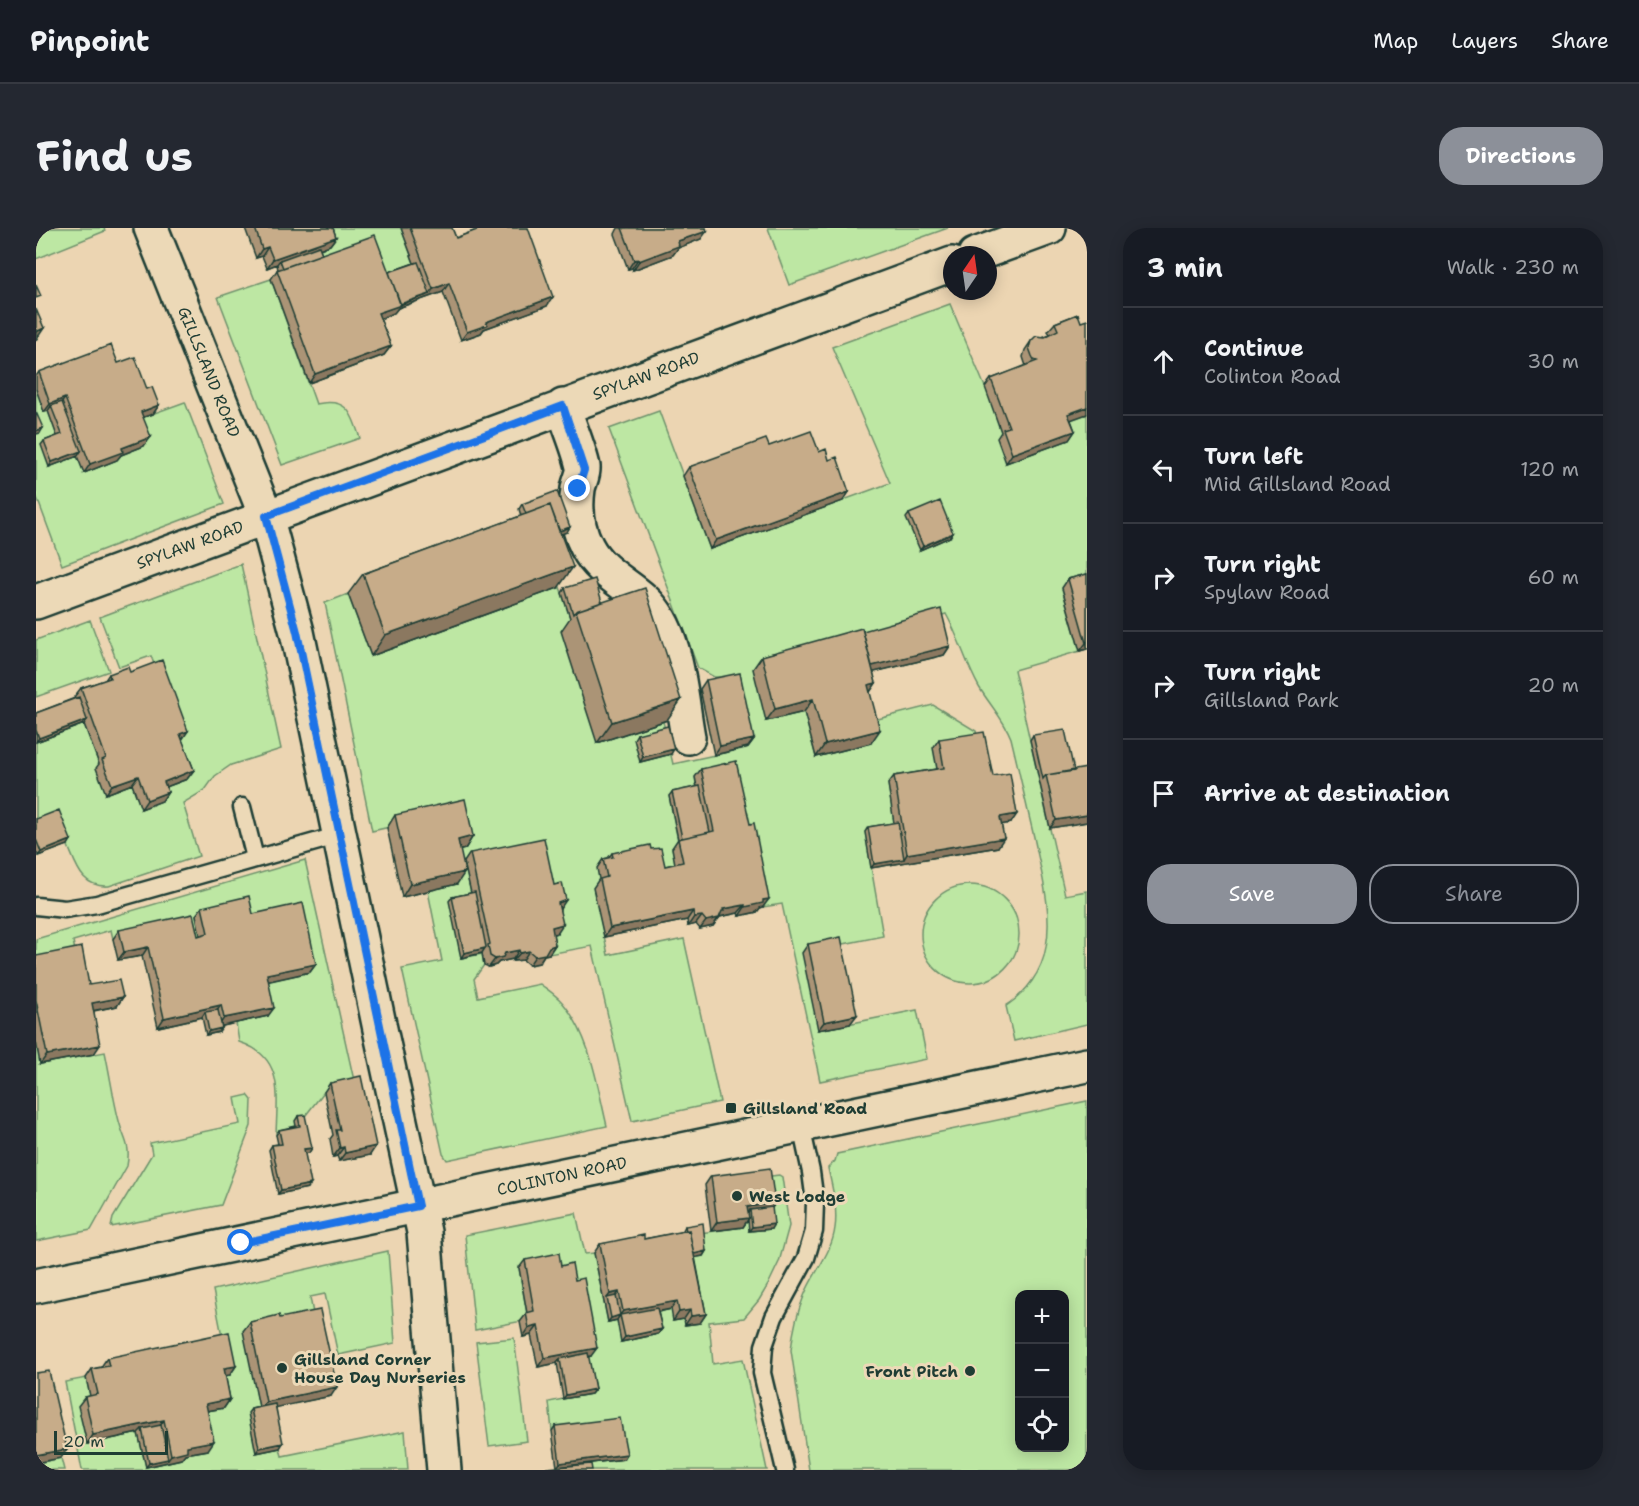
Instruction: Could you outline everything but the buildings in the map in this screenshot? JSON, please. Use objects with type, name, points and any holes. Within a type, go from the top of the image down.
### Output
[{"type":"street","name":"GILLSLAND ROAD","points":[[151,228],[266,516],[297,632],[424,1232],[444,1470]]},
{"type":"street","points":[[997,247],[1049,228]]},
{"type":"street","name":"SPYLAW ROAD","points":[[36,602],[943,267]]},
{"type":"street","points":[[563,406],[584,470],[577,500],[577,515],[581,531],[596,561],[608,573],[644,599],[662,622],[670,641],[688,737]]},
{"type":"street","name":"COLINTON ROAD","points":[[36,1286],[1087,1065]]},
{"type":"lane","points":[[242,807],[255,858]]},
{"type":"lane","points":[[36,906],[65,909],[97,904],[340,835]]},
{"type":"lane","points":[[785,1470],[762,1373],[764,1346],[774,1317],[806,1258],[814,1231],[815,1202],[801,1126]]},
{"type":"green space","points":[[36,228],[104,228],[105,231],[36,259]]},
{"type":"green space","points":[[324,228],[401,228],[415,266],[382,278],[320,261],[316,250]]},
{"type":"green space","points":[[768,228],[948,228],[789,285]]},
{"type":"green space","points":[[271,279],[316,404],[326,402],[341,405],[350,414],[360,438],[282,465],[218,297]]},
{"type":"green space","points":[[950,304],[985,387],[1062,423],[1087,414],[1087,581],[1062,589],[1080,651],[1014,670],[1065,895],[1087,891],[1087,1024],[1014,1041],[1006,1006],[1032,981],[1041,965],[1048,933],[1045,892],[1011,738],[974,678],[946,614],[754,669],[804,712],[816,757],[866,722],[933,705],[976,731],[978,741],[938,776],[888,784],[895,827],[865,832],[883,936],[834,946],[818,1030],[917,1010],[927,1059],[820,1081],[782,904],[763,907],[695,777],[697,790],[669,796],[679,846],[672,848],[677,871],[594,888],[608,955],[684,939],[720,1102],[632,1121],[592,946],[549,954],[464,862],[472,897],[461,958],[482,954],[484,965],[474,979],[478,997],[540,984],[560,999],[580,1030],[592,1061],[607,1126],[447,1160],[443,1154],[402,969],[442,961],[428,891],[449,853],[464,849],[456,812],[372,831],[325,603],[348,594],[371,656],[560,587],[573,627],[663,721],[673,764],[747,748],[726,677],[714,677],[698,668],[609,429],[659,411],[710,549],[890,483],[832,347]]},
{"type":"green space","points":[[36,389],[48,411],[58,438],[49,466],[78,456],[84,473],[116,460],[135,420],[185,402],[224,504],[62,565],[36,495],[36,434],[40,433],[36,424]]},
{"type":"green space","points":[[241,564],[281,749],[231,765],[215,776],[205,790],[183,803],[199,856],[109,886],[92,884],[78,868],[56,815],[36,822],[36,742],[84,724],[100,767],[106,794],[132,784],[141,808],[158,790],[182,740],[151,656],[119,667],[100,617]]},
{"type":"green space","points":[[90,620],[109,671],[36,697],[36,640]]},
{"type":"green space","points":[[305,860],[355,1085],[324,1092],[297,1130],[276,1135],[277,1092],[271,1067],[254,1048],[239,1042],[236,1023],[268,1016],[247,923],[196,915],[202,942],[187,923],[113,939],[111,930],[73,941],[76,956],[36,963],[36,939]]},
{"type":"green space","points":[[970,885],[989,888],[1005,899],[1016,915],[1019,934],[1016,953],[1005,969],[989,980],[970,983],[951,980],[935,969],[924,953],[921,934],[924,915],[935,899],[951,888]]},
{"type":"green space","points":[[36,1041],[41,1064],[105,1052],[128,1152],[127,1166],[91,1230],[36,1241]]},
{"type":"green space","points":[[248,1095],[252,1100],[251,1126],[221,1205],[111,1227],[113,1218],[152,1154],[150,1143],[240,1124],[235,1098]]},
{"type":"green space","points":[[1087,1101],[1087,1470],[809,1470],[791,1350],[802,1302],[833,1237],[836,1213],[828,1168],[835,1161],[837,1154]]},
{"type":"green space","points":[[779,1175],[782,1177],[789,1226],[779,1262],[759,1300],[744,1318],[709,1322],[713,1364],[743,1359],[767,1470],[535,1470],[624,1459],[617,1422],[552,1431],[549,1402],[563,1399],[584,1358],[591,1356],[519,1268],[528,1320],[475,1330],[465,1235],[576,1213],[585,1254],[594,1253],[608,1322],[617,1320],[622,1341],[654,1313],[671,1309],[687,1259],[700,1233],[743,1227],[764,1177]]},
{"type":"green space","points":[[388,1251],[395,1343],[338,1355],[325,1294],[310,1297],[314,1319],[244,1331],[260,1411],[256,1452],[280,1448],[282,1456],[405,1431],[408,1470],[82,1470],[65,1382],[86,1378],[92,1403],[87,1444],[138,1433],[146,1467],[200,1412],[223,1341],[213,1290]]},
{"type":"green space","points":[[514,1338],[527,1441],[489,1446],[476,1342]]},
{"type":"green space","points":[[61,1458],[64,1470],[36,1470],[36,1463]]},
{"type":"place","name":"Gillsland Road","points":[[731,1108]]},
{"type":"place","name":"West Lodge","points":[[737,1196]]},
{"type":"place","name":"Gillsland Corner House Day Nurseries","points":[[282,1368]]},
{"type":"place","name":"Front Pitch","points":[[970,1371]]},
{"type":"route","points":[[241,1243],[418,1206],[297,632],[266,516],[563,406],[584,470],[578,489]]}]
